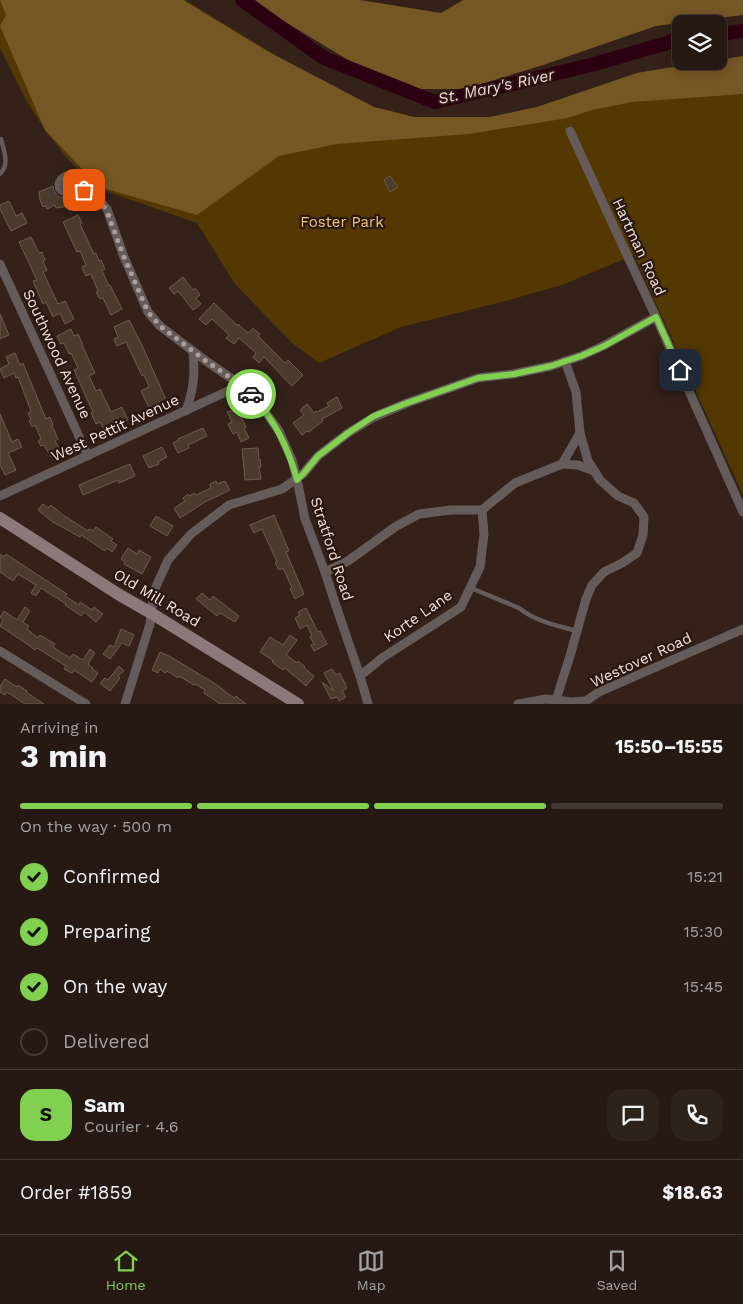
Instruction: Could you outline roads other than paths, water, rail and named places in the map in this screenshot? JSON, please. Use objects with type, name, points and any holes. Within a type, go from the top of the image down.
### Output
[{"type":"main road","name":"Old Mill Road","points":[[0,518],[118,594],[298,704]]},
{"type":"street","name":"Hartman Road","points":[[570,131],[743,512]]},
{"type":"street","name":"Stratford Road","points":[[84,190],[98,199],[106,209],[148,312],[160,326],[247,389],[279,431],[292,460],[306,519],[368,704]]},
{"type":"street","name":"Southwood Avenue","points":[[0,264],[88,456]]},
{"type":"street","points":[[125,704],[150,624],[154,591],[168,560],[191,534],[229,505],[282,489],[297,480],[318,456],[374,416],[478,378],[514,374],[551,366],[604,346],[656,317]]},
{"type":"street","points":[[186,411],[192,393],[195,372],[193,351]]},
{"type":"street","points":[[556,700],[586,599],[592,585],[604,572],[636,553],[643,535],[644,518],[634,503],[618,496],[600,480],[588,461],[580,433],[576,392],[565,361]]},
{"type":"street","name":"West Pettit Avenue","points":[[0,496],[241,385]]},
{"type":"street","points":[[562,464],[580,433]]},
{"type":"street","points":[[325,572],[348,561],[395,527],[418,514],[451,510],[482,510],[515,483],[562,464],[578,465],[594,471]]},
{"type":"street","name":"Korte Lane","points":[[360,676],[382,658],[461,607],[480,567],[484,534],[482,510]]},
{"type":"street","name":"Westover Road","points":[[518,704],[546,699],[572,702],[586,701],[599,692],[743,629]]},
{"type":"street","points":[[0,651],[86,704]]},
{"type":"lane","points":[[0,174],[4,170],[6,163],[1,139]]},
{"type":"lane","points":[[471,588],[519,608],[525,613],[543,621],[577,631]]},
{"type":"waterway","name":"St. Mary's River","points":[[242,0],[324,58],[435,102],[591,65],[672,42]]},
{"type":"waterway","name":"St. Mary's River","points":[[727,33],[743,31]]},
{"type":"park label","name":"Foster Park","points":[[342,222]]}]
